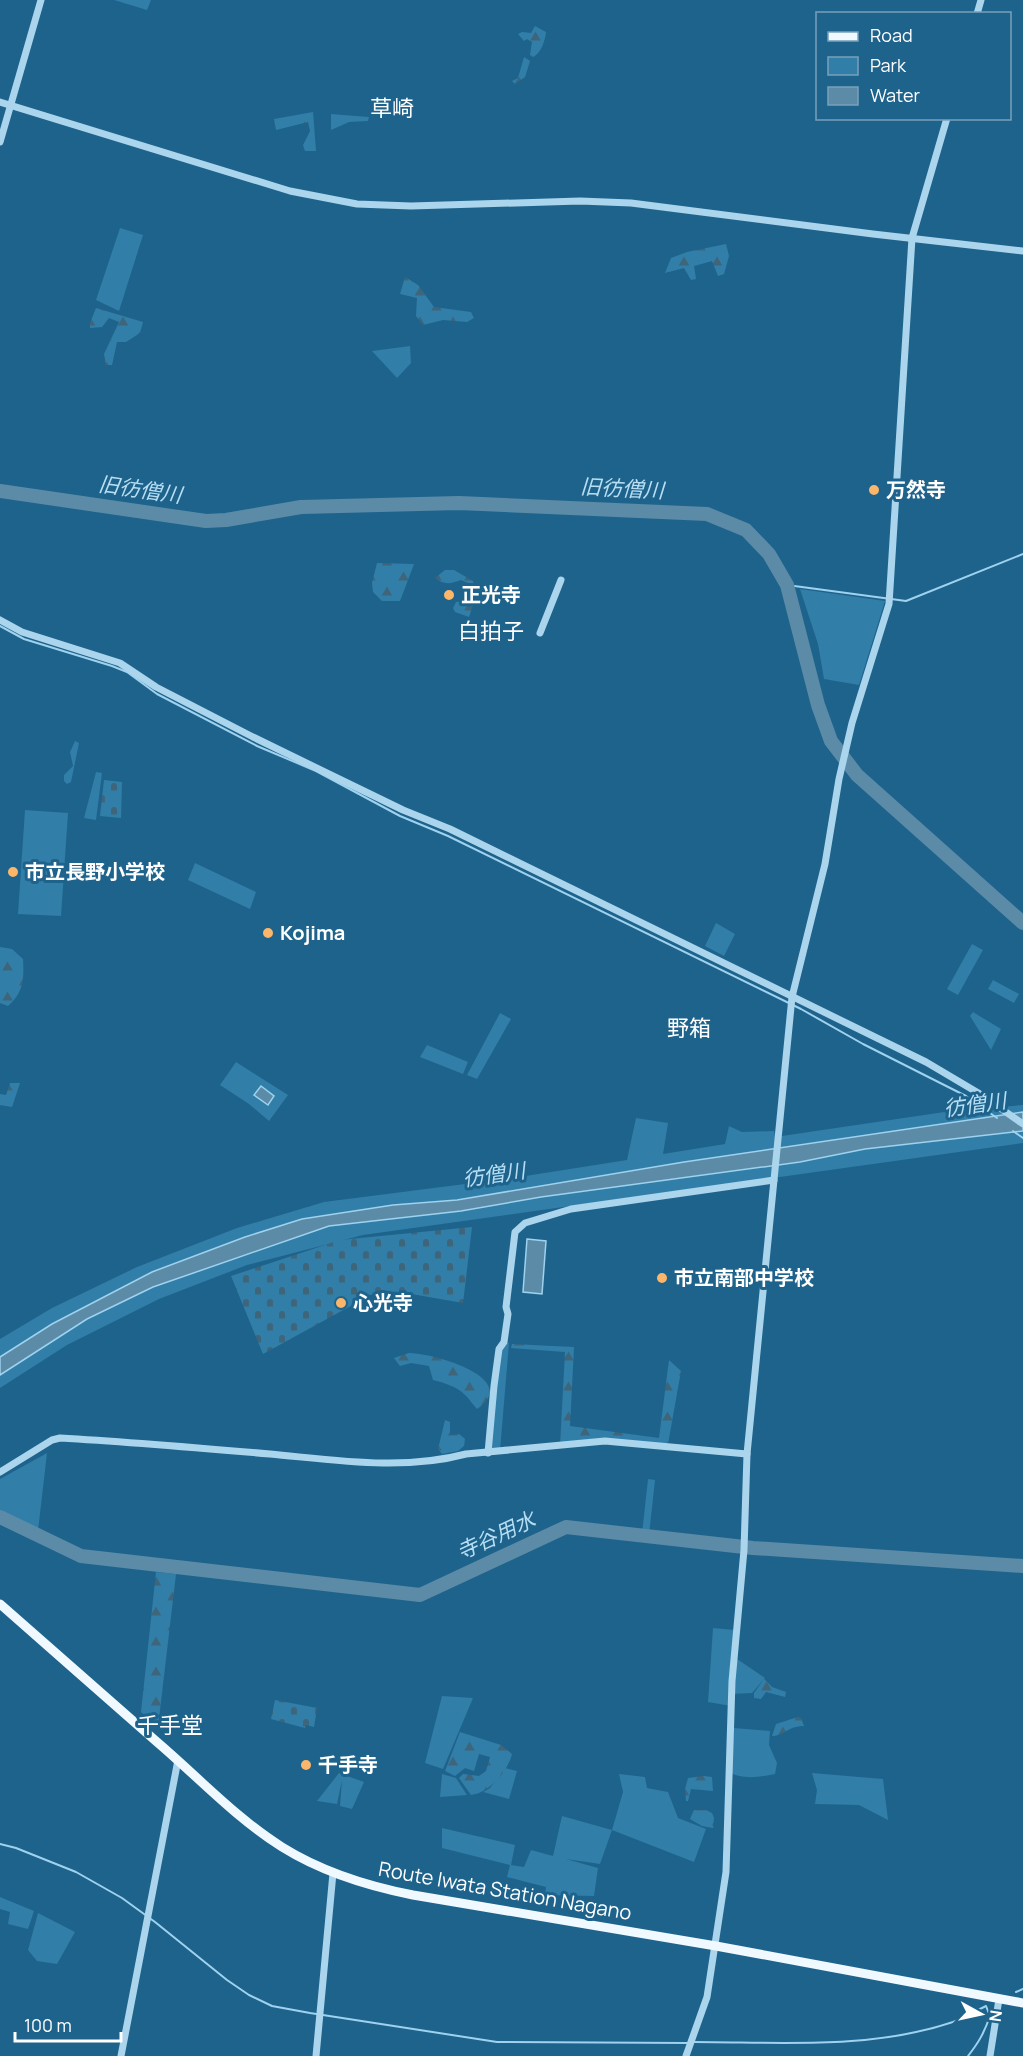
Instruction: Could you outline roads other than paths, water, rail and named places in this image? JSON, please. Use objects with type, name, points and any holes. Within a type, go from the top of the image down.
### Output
[{"type":"main road","name":"Route Iwata Station Nagano","points":[[0,1604],[260,1832],[294,1854],[333,1872],[367,1885],[413,1895],[716,1946],[999,2001],[1023,2003]]},
{"type":"street","points":[[0,142],[41,0]]},
{"type":"street","points":[[0,102],[290,191],[357,204],[411,206],[608,202],[1023,251]]},
{"type":"street","points":[[686,2056],[707,1997],[726,1872],[732,1681],[744,1550],[747,1454],[792,997],[825,864],[839,779],[852,723],[889,600],[912,238],[946,120]]},
{"type":"street","points":[[540,633],[561,580]]},
{"type":"street","points":[[0,620],[22,633],[120,663],[156,687],[253,737],[403,810],[450,829],[926,1062],[1023,1124]]},
{"type":"street","points":[[488,1453],[494,1386],[508,1314],[506,1307],[512,1249],[518,1226],[571,1209],[774,1178]]},
{"type":"street","points":[[0,1472],[52,1440],[60,1438],[160,1444],[393,1464],[605,1441],[747,1454]]},
{"type":"street","points":[[121,2056],[178,1760]]},
{"type":"street","points":[[316,2056],[333,1872]]},
{"type":"street","points":[[990,2056],[999,2001]]},
{"type":"water","points":[[261,1086],[274,1096],[268,1105],[254,1095]]},
{"type":"water","points":[[1023,1112],[1023,1131],[865,1149],[800,1162],[541,1197],[461,1211],[329,1226],[153,1287],[87,1319],[0,1375],[0,1357],[52,1324],[152,1272],[245,1237],[302,1219],[393,1205],[457,1200],[684,1162]]},
{"type":"water","points":[[527,1239],[546,1241],[542,1294],[523,1292]]},
{"type":"waterway","name":"旧彷僧川","points":[[0,491],[206,521],[226,520],[301,507],[459,503],[707,514],[746,530],[769,554],[787,585],[818,705],[831,741],[857,775],[1023,923]]},
{"type":"waterway","points":[[787,585],[906,601],[1023,554]]},
{"type":"waterway","name":"彷僧川","points":[[0,626],[24,639],[127,672],[157,694],[257,746],[316,771],[400,816],[448,836],[801,1009],[863,1044],[966,1096],[997,1118]]},
{"type":"waterway","points":[[1013,1131],[1023,1138]]},
{"type":"waterway","name":"寺谷用水","points":[[0,1517],[81,1556],[420,1595],[566,1527],[753,1548],[1023,1566]]},
{"type":"waterway","points":[[0,1844],[76,1872],[122,1898],[227,1980],[249,1995],[272,2006],[497,2042],[688,2043]]},
{"type":"waterway","points":[[1016,1992],[1023,1989]]},
{"type":"waterway","points":[[694,2042],[857,2041],[922,2031],[961,2019],[986,2006],[990,2016],[981,2037],[968,2056]]},
{"type":"place","name":"万然寺","points":[[874,490]]},
{"type":"place","name":"正光寺","points":[[449,595]]},
{"type":"place","name":"市立長野小学校","points":[[13,872]]},
{"type":"place","name":"Kojima","points":[[268,933]]},
{"type":"place","name":"市立南部中学校","points":[[662,1278]]},
{"type":"place","name":"心光寺","points":[[341,1303]]},
{"type":"place","name":"千手寺","points":[[306,1765]]},
{"type":"district","name":"草崎","points":[[392,108]]},
{"type":"district","name":"白拍子","points":[[491,631]]},
{"type":"district","name":"野箱","points":[[689,1028]]},
{"type":"district","name":"千手堂","points":[[170,1725]]}]
